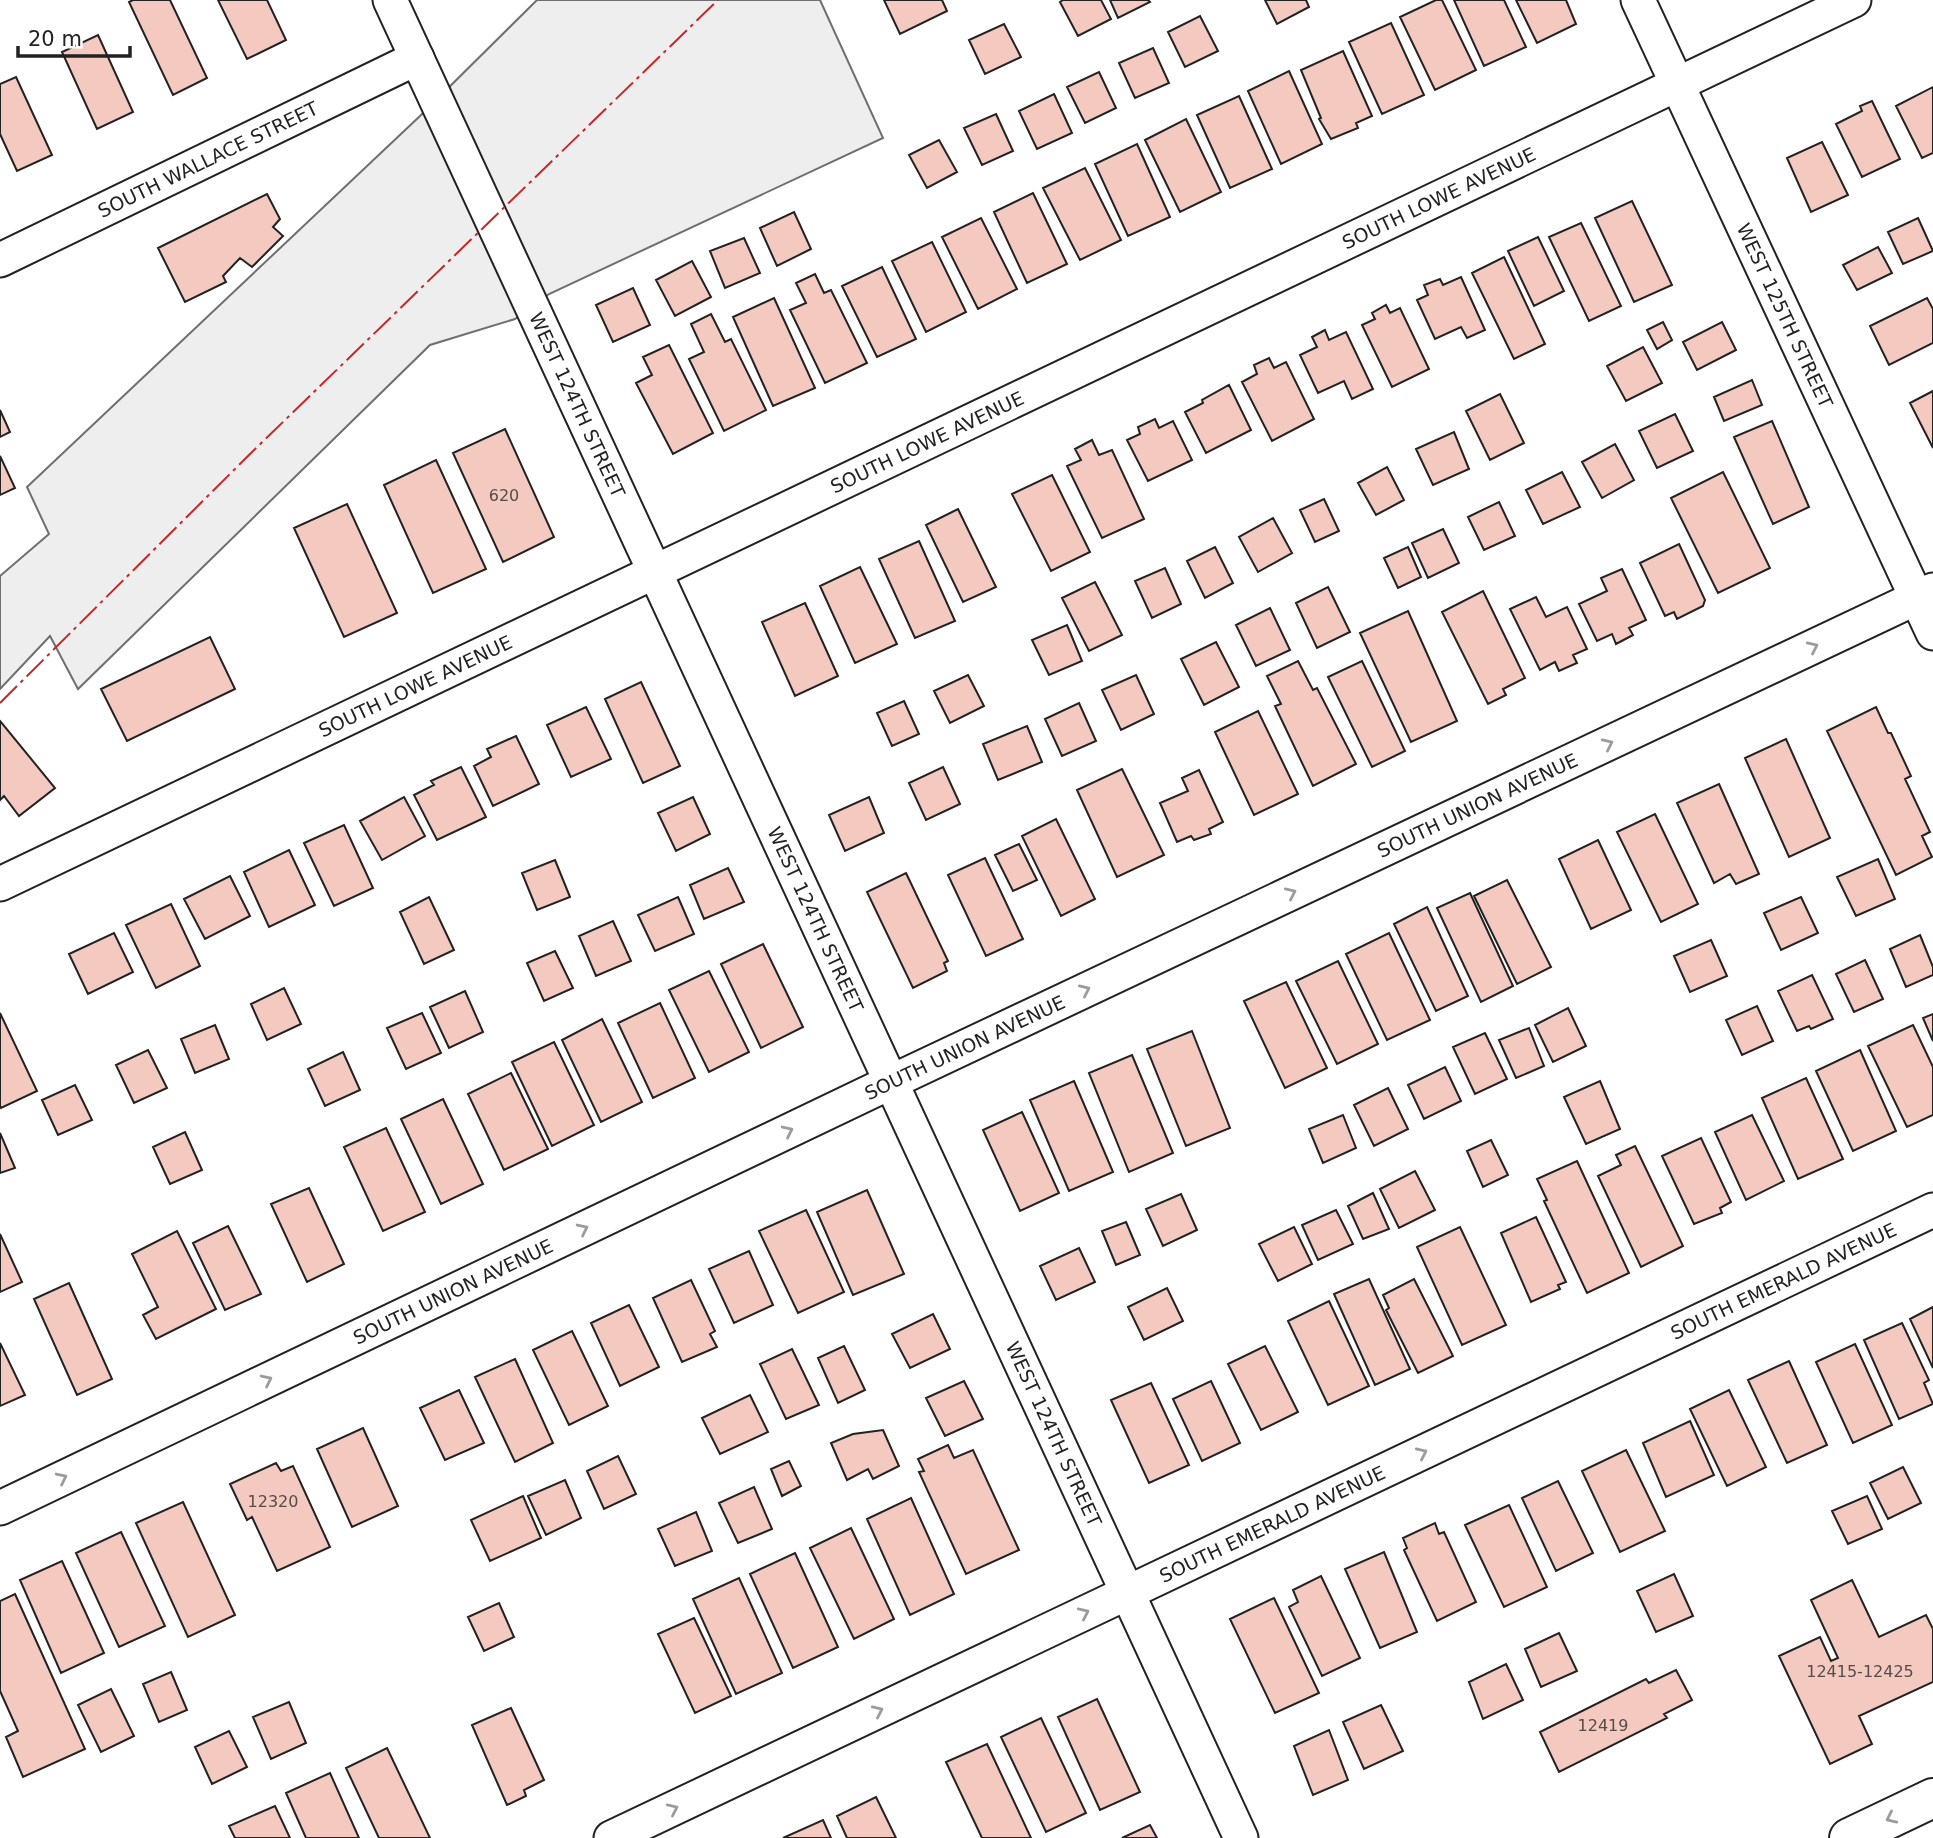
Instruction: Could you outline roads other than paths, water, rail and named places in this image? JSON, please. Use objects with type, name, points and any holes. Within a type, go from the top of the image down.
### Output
[{"type":"main road","points":[[1849,1838],[1933,1798]]},
{"type":"street","name":"WEST 124TH STREET","points":[[390,0],[1241,1838]]},
{"type":"street","name":"WEST 125TH STREET","points":[[1638,0],[1925,594],[1933,633]]},
{"type":"street","name":"SOUTH LOWE AVENUE","points":[[0,884],[1854,0]]},
{"type":"street","name":"SOUTH WALLACE STREET","points":[[0,260],[417,58]]},
{"type":"street","name":"SOUTH UNION AVENUE","points":[[0,1508],[891,1082],[1925,594]]},
{"type":"street","name":"SOUTH EMERALD AVENUE","points":[[611,1838],[1933,1210]]}]
